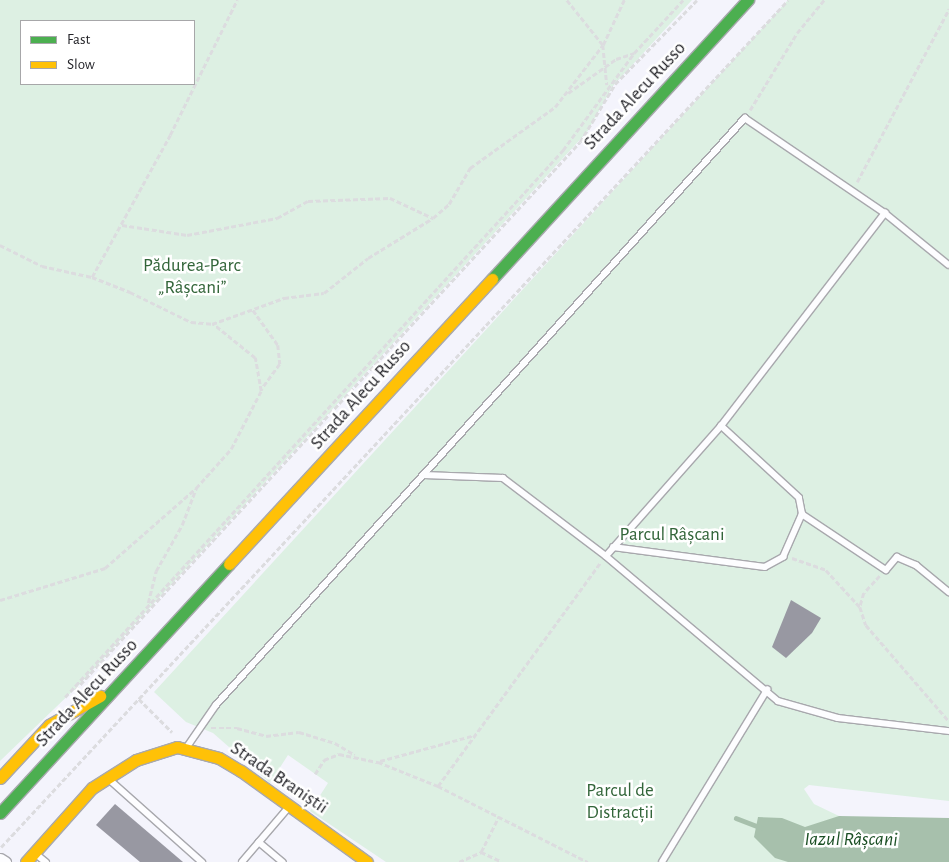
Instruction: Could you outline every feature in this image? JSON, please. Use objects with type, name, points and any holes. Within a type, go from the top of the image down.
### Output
[{"type":"main road","name":"Strada Alecu Russo","points":[[0,813],[748,0]]},
{"type":"main road","points":[[0,778],[49,725],[116,687]]},
{"type":"main road","points":[[26,862],[78,801],[106,777],[151,753],[187,747]]},
{"type":"main road","name":"Strada Braniștii","points":[[187,747],[227,762],[291,804],[367,862]]},
{"type":"street","points":[[0,859],[4,862]]},
{"type":"lane","points":[[187,747],[198,730],[424,474],[745,118],[885,213],[949,265]]},
{"type":"lane","points":[[606,556],[722,426],[885,213]]},
{"type":"lane","points":[[613,547],[756,567],[774,566],[783,557],[802,514],[799,498],[722,426]]},
{"type":"lane","points":[[424,474],[503,478],[606,556],[778,700],[838,718],[949,731]]},
{"type":"lane","points":[[802,514],[886,570],[897,558],[916,565],[949,592]]},
{"type":"lane","points":[[662,862],[767,690]]},
{"type":"lane","points":[[106,777],[202,862]]},
{"type":"lane","points":[[242,862],[291,804]]},
{"type":"lane","points":[[259,842],[283,862]]},
{"type":"lane","points":[[34,852],[46,862]]},
{"type":"path","points":[[195,82],[237,0]]},
{"type":"path","points":[[567,0],[602,45],[607,85]]},
{"type":"path","points":[[565,95],[602,45],[624,0]]},
{"type":"path","points":[[683,0],[607,85],[563,150],[61,702],[103,664],[573,150],[591,129],[615,84],[697,0]]},
{"type":"path","points":[[0,848],[788,0]]},
{"type":"path","points":[[745,118],[797,33],[824,0]]},
{"type":"path","points":[[853,191],[949,9]]},
{"type":"path","points":[[212,324],[284,298],[324,293],[368,258],[433,218],[449,204],[470,168],[606,66],[634,53]]},
{"type":"path","points":[[92,277],[122,225],[194,85]]},
{"type":"path","points":[[122,225],[187,235],[277,218],[308,202],[390,198],[433,218]]},
{"type":"path","points":[[0,245],[42,266],[92,277],[172,315],[212,324],[255,358],[260,391]]},
{"type":"path","points":[[0,600],[105,568],[196,488],[231,449],[260,391],[280,364],[278,345],[252,309]]},
{"type":"path","points":[[148,605],[153,580],[182,525],[196,488]]},
{"type":"path","points":[[438,786],[606,556]]},
{"type":"path","points":[[783,557],[807,560],[826,570],[860,607],[866,625],[949,721]]},
{"type":"path","points":[[860,607],[864,593],[886,570]]},
{"type":"path","points":[[139,699],[187,747]]},
{"type":"path","points":[[198,730],[224,726],[266,736],[299,732],[335,743],[356,756]]},
{"type":"path","points":[[378,762],[476,734]]},
{"type":"path","points":[[315,774],[330,756],[356,756],[378,762],[438,786],[588,862]]},
{"type":"path","points":[[460,862],[481,852],[499,816]]},
{"type":"path","points":[[481,852],[502,862]]},
{"type":"green space","name":"Pădurea-Parc „Râșcani”","points":[[0,0],[692,0],[613,86],[587,132],[81,683],[0,761]]},
{"type":"green space","name":"Parcul Râșcani","points":[[788,0],[949,0],[949,801],[809,785],[804,789],[814,804],[839,816],[849,862],[386,862],[310,811],[328,783],[288,755],[270,783],[213,733],[186,722],[154,692]]},
{"type":"water","name":"Iazul Râșcani","points":[[839,816],[949,818],[949,862],[788,862],[775,858],[754,837],[758,817],[782,818],[805,827]]},
{"type":"building","points":[[791,600],[821,618],[812,633],[786,658],[772,647]]},
{"type":"building","points":[[115,804],[183,862],[140,862],[96,825]]},
{"type":"waterway","points":[[736,818],[760,827]]},
{"type":"traffic: fast","points":[[492,279],[748,0]]},
{"type":"traffic: fast","points":[[0,813],[229,564]]},
{"type":"traffic: slow","points":[[229,564],[492,279]]},
{"type":"traffic: slow","points":[[0,778],[49,725],[100,696]]},
{"type":"traffic: slow","points":[[26,862],[92,788],[136,760],[177,747],[219,758],[241,771],[367,862]]},
{"type":"park label","name":"Parcul de Distracții","points":[[620,802]]}]
